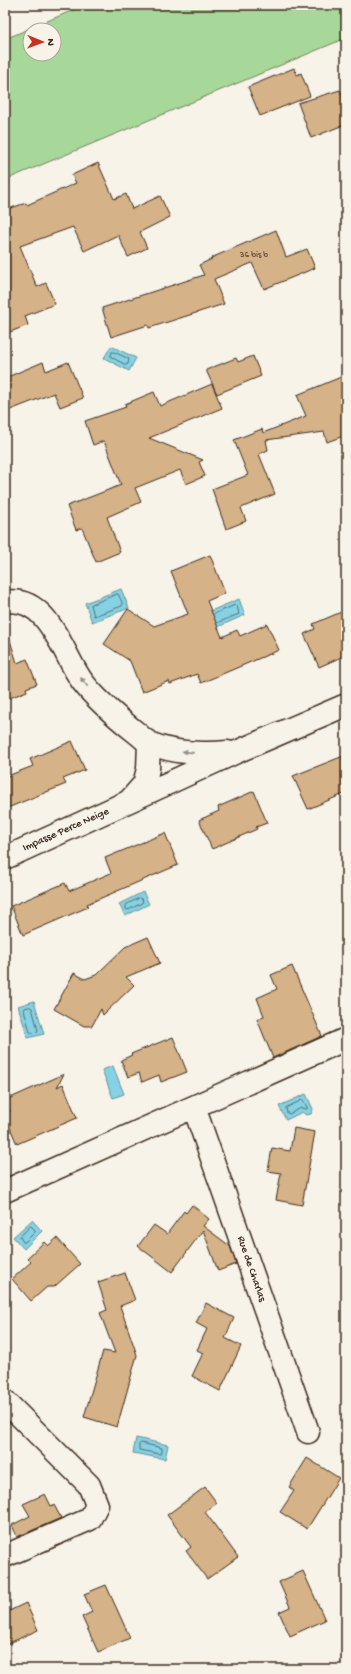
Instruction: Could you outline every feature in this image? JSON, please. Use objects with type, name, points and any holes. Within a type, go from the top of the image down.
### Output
[{"type":"street","name":"Impasse Perce Neige","points":[[5,602],[12,600],[31,606],[47,620],[82,682],[118,718],[149,743],[188,753],[241,750]]},
{"type":"street","name":"Impasse Perce Neige","points":[[5,858],[241,750],[346,705]]},
{"type":"street","name":"Impasse Perce Neige","points":[[128,802],[144,784],[148,769],[149,743]]},
{"type":"street","points":[[5,1191],[346,1039]]},
{"type":"street","name":"Rue de Charlas","points":[[194,1107],[308,1432]]},
{"type":"street","points":[[5,1401],[89,1485],[96,1505],[90,1519],[5,1556]]},
{"type":"green space","points":[[85,5],[346,5],[346,38],[5,180],[5,39],[22,32],[22,62],[62,62],[62,22],[45,22]]},
{"type":"water","points":[[111,346],[136,358],[129,371],[104,358]]},
{"type":"water","points":[[121,589],[129,608],[92,622],[85,603]]},
{"type":"water","points":[[239,599],[245,615],[213,629],[206,613]]},
{"type":"water","points":[[143,892],[149,904],[125,916],[119,904]]},
{"type":"water","points":[[34,1001],[44,1034],[28,1038],[18,1006]]},
{"type":"water","points":[[113,1066],[124,1094],[113,1098],[102,1070]]},
{"type":"water","points":[[306,1094],[313,1109],[311,1114],[306,1115],[302,1112],[286,1120],[279,1106]]},
{"type":"water","points":[[32,1220],[42,1231],[24,1249],[13,1237]]},
{"type":"water","points":[[136,1438],[168,1445],[165,1459],[133,1453]]},
{"type":"building","points":[[294,68],[297,75],[301,73],[310,96],[260,116],[248,87]]},
{"type":"building","points":[[340,90],[346,106],[346,124],[311,138],[298,103]]},
{"type":"building","points":[[98,163],[114,199],[126,194],[132,209],[160,196],[170,217],[140,232],[147,248],[128,257],[118,235],[84,251],[73,227],[20,246],[37,287],[46,283],[55,304],[25,316],[28,325],[5,334],[5,210],[26,203],[27,205],[76,183],[72,175]]},
{"type":"building","points":[[276,230],[286,257],[307,249],[315,268],[264,289],[252,263],[214,279],[224,304],[149,328],[148,325],[111,337],[102,308],[204,275],[199,265],[212,259],[211,258]]},
{"type":"building","points":[[253,356],[261,376],[217,394],[206,370],[236,358],[238,362]]},
{"type":"building","points":[[43,362],[46,371],[68,362],[83,398],[60,407],[54,393],[5,412],[5,378]]},
{"type":"building","points":[[346,375],[346,435],[327,442],[324,432],[266,440],[268,450],[259,454],[275,494],[241,508],[246,521],[226,529],[212,489],[248,475],[234,440],[262,429],[263,433],[306,416],[297,395]]},
{"type":"building","points":[[212,384],[222,408],[149,438],[203,460],[199,462],[205,476],[186,484],[180,470],[135,488],[141,502],[107,517],[120,552],[96,562],[82,528],[76,530],[67,506],[121,485],[104,441],[93,445],[85,421],[126,407],[125,404],[154,392],[160,406]]},
{"type":"building","points":[[210,555],[225,593],[207,601],[222,637],[237,630],[240,636],[267,624],[279,650],[201,683],[197,674],[170,684],[169,681],[142,692],[130,661],[104,644],[128,609],[154,626],[188,614],[171,571]]},
{"type":"building","points":[[346,610],[346,655],[319,667],[304,634],[315,629],[313,624]]},
{"type":"building","points":[[9,637],[17,663],[27,659],[37,684],[26,688],[27,691],[5,700],[5,638]]},
{"type":"building","points":[[72,741],[85,770],[63,779],[66,784],[5,809],[5,777],[33,766],[30,759]]},
{"type":"building","points":[[346,755],[346,793],[308,809],[293,776]]},
{"type":"building","points":[[254,791],[267,823],[212,849],[199,820],[219,811],[218,807]]},
{"type":"building","points":[[165,833],[178,865],[87,904],[88,907],[23,935],[11,906],[65,883],[69,891],[111,873],[105,858]]},
{"type":"building","points":[[148,937],[160,963],[126,977],[134,985],[103,1015],[101,1009],[92,1026],[84,1026],[54,1009],[74,973],[85,979],[96,975],[125,947]]},
{"type":"building","points":[[292,966],[322,1036],[273,1058],[257,1019],[264,1016],[257,998],[277,989],[271,975]]},
{"type":"building","points":[[173,1037],[187,1072],[161,1082],[159,1075],[142,1082],[139,1073],[128,1077],[121,1060],[132,1055],[131,1054]]},
{"type":"building","points":[[64,1074],[57,1087],[63,1084],[77,1118],[17,1144],[5,1116],[5,1114],[10,1112],[6,1100]]},
{"type":"building","points":[[294,1128],[315,1132],[302,1205],[276,1200],[281,1173],[268,1171],[272,1148],[290,1151]]},
{"type":"building","points":[[192,1205],[209,1219],[203,1226],[230,1246],[236,1264],[218,1271],[203,1230],[172,1272],[138,1246],[154,1225],[167,1234],[184,1211],[186,1213]]},
{"type":"building","points":[[57,1238],[80,1264],[54,1287],[47,1287],[31,1301],[12,1279],[31,1262],[27,1258],[44,1242],[48,1246]]},
{"type":"building","points":[[125,1273],[135,1300],[120,1306],[137,1355],[117,1427],[84,1417],[103,1351],[115,1353],[100,1313],[107,1310],[98,1282]]},
{"type":"building","points":[[206,1303],[234,1318],[225,1338],[241,1346],[220,1391],[192,1376],[203,1353],[197,1350],[207,1329],[196,1323]]},
{"type":"building","points":[[307,1458],[339,1478],[307,1529],[280,1512],[294,1491],[289,1487]]},
{"type":"building","points":[[205,1487],[217,1503],[205,1512],[238,1557],[207,1579],[186,1551],[191,1547],[167,1515]]},
{"type":"building","points":[[45,1494],[51,1506],[54,1505],[61,1518],[17,1537],[12,1525],[30,1516],[23,1504]]},
{"type":"building","points":[[303,1571],[325,1620],[290,1636],[279,1612],[290,1607],[279,1582]]},
{"type":"building","points":[[106,1585],[130,1638],[98,1652],[82,1617],[92,1612],[84,1594]]},
{"type":"building","points":[[26,1603],[38,1630],[5,1645],[5,1613]]}]
